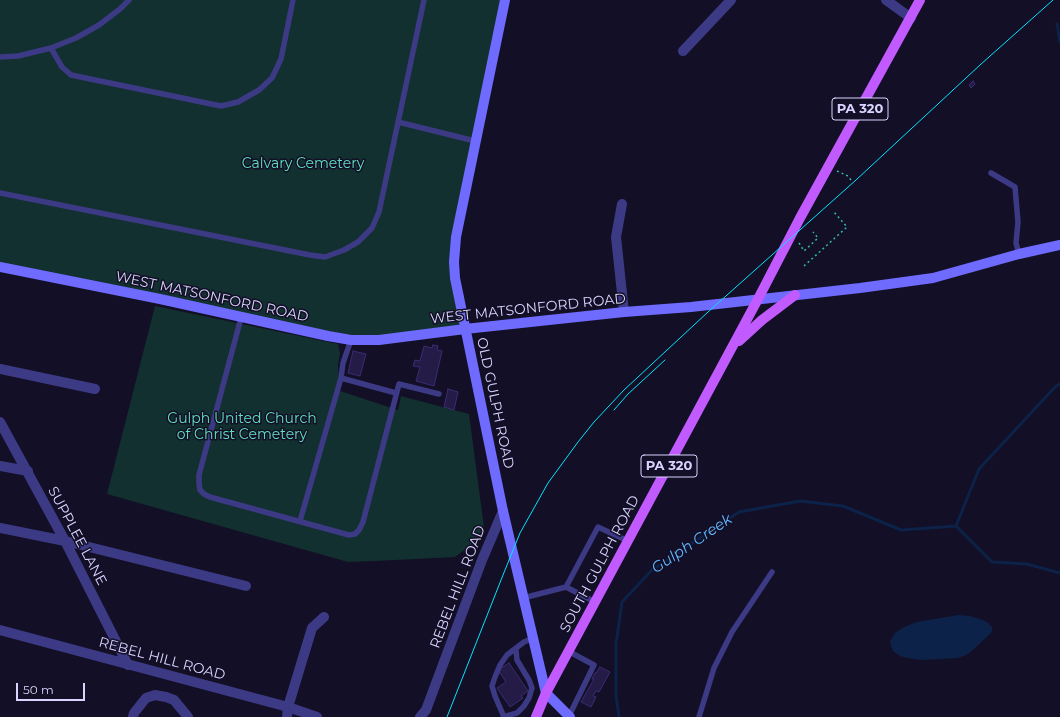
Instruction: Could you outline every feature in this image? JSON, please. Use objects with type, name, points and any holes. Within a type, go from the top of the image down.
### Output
[{"type":"main road","name":"OLD GULPH ROAD","points":[[504,0],[456,237],[454,262],[456,285],[503,511],[546,693]]},
{"type":"main road","name":"PA 320","points":[[758,299],[800,218],[920,0]]},
{"type":"main road","name":"WEST MATSONFORD ROAD","points":[[0,267],[160,299],[328,336],[351,340],[378,340],[624,312],[691,307],[795,296],[933,278],[1019,254],[1060,245]]},
{"type":"main road","points":[[732,348],[762,320],[795,296]]},
{"type":"main road","name":"SOUTH GULPH ROAD","points":[[536,717],[546,693],[758,299]]},
{"type":"main road","points":[[546,693],[569,717]]},
{"type":"street","points":[[683,51],[732,0]]},
{"type":"street","points":[[886,0],[911,18]]},
{"type":"street","points":[[622,204],[616,237],[624,312]]},
{"type":"street","points":[[0,369],[95,390]]},
{"type":"street","name":"SUPPLEE LANE","points":[[0,422],[65,541],[128,665]]},
{"type":"street","points":[[0,466],[28,471]]},
{"type":"street","name":"REBEL HILL ROAD","points":[[420,717],[426,710],[482,560],[503,511]]},
{"type":"street","points":[[0,528],[65,541],[246,586]]},
{"type":"street","points":[[288,712],[312,628],[324,617]]},
{"type":"street","name":"REBEL HILL ROAD","points":[[0,630],[128,665],[288,712],[317,717]]},
{"type":"street","points":[[134,717],[134,713],[146,698],[155,695],[174,700],[186,714]]},
{"type":"lane","points":[[0,57],[18,56],[51,48],[76,38],[99,25],[129,0]]},
{"type":"lane","points":[[51,48],[62,67],[71,75],[221,106],[238,102],[259,90],[272,78],[281,59],[293,0]]},
{"type":"lane","points":[[0,193],[325,257],[344,250],[358,242],[372,228],[379,212],[424,0]]},
{"type":"lane","points":[[398,122],[475,141]]},
{"type":"lane","points":[[991,173],[1015,187],[1018,222],[1016,243],[1019,254]]},
{"type":"lane","points":[[241,318],[199,475],[200,490],[210,497],[350,535],[355,534],[363,522],[399,384],[439,394]]},
{"type":"lane","points":[[300,521],[341,378],[343,363],[351,340]]},
{"type":"lane","points":[[341,378],[396,393]]},
{"type":"lane","points":[[566,587],[598,527],[628,541]]},
{"type":"lane","points":[[699,717],[714,668],[732,632],[772,572]]},
{"type":"lane","points":[[523,598],[566,587],[595,602]]},
{"type":"lane","points":[[516,650],[517,660],[532,688],[529,698],[517,713],[503,717],[492,686],[500,665],[507,656],[524,642],[533,638]]},
{"type":"lane","points":[[568,652],[594,665],[569,717]]},
{"type":"path","points":[[840,172],[852,180]]},
{"type":"path","points":[[804,266],[847,228],[834,212]]},
{"type":"path","points":[[804,251],[818,238],[813,232]]},
{"type":"green space","name":"Calvary Cemetery","points":[[0,0],[505,0],[456,237],[465,329],[351,340],[0,267]]},
{"type":"green space","name":"Gulph United Church of Christ Cemetery","points":[[155,306],[338,344],[340,353],[338,366],[340,391],[398,410],[401,396],[469,414],[484,527],[478,540],[455,557],[348,562],[107,494]]},
{"type":"water","points":[[958,615],[980,619],[987,622],[992,627],[992,632],[966,655],[958,658],[921,660],[900,656],[893,651],[890,641],[895,633],[904,627],[917,622]]},
{"type":"building","points":[[973,81],[975,84],[971,88],[969,85]]},
{"type":"building","points":[[433,345],[438,346],[437,350],[442,351],[434,386],[416,381],[420,367],[413,366],[415,360],[420,361],[424,346],[432,348]]},
{"type":"building","points":[[353,351],[366,354],[360,376],[348,373]]},
{"type":"building","points":[[448,389],[458,392],[454,410],[444,407]]},
{"type":"building","points":[[509,663],[528,691],[521,696],[523,698],[510,707],[497,688],[506,682],[498,670]]},
{"type":"building","points":[[600,667],[610,672],[599,692],[596,691],[593,696],[596,697],[591,707],[581,702],[594,679],[592,679],[595,673]]},
{"type":"waterway","points":[[1057,24],[1060,42]]},
{"type":"waterway","points":[[956,526],[979,469],[1056,386],[1060,384]]},
{"type":"waterway","name":"Gulph Creek","points":[[619,717],[616,695],[616,644],[622,602],[652,570],[739,512],[800,501],[843,506],[901,530],[956,526],[992,562],[1027,564],[1060,573]]},
{"type":"tram line","points":[[447,717],[520,533],[548,483],[594,422],[624,390],[708,312],[856,180],[980,65],[1053,0]]},
{"type":"tram line","points":[[614,410],[628,394],[665,360]]}]
